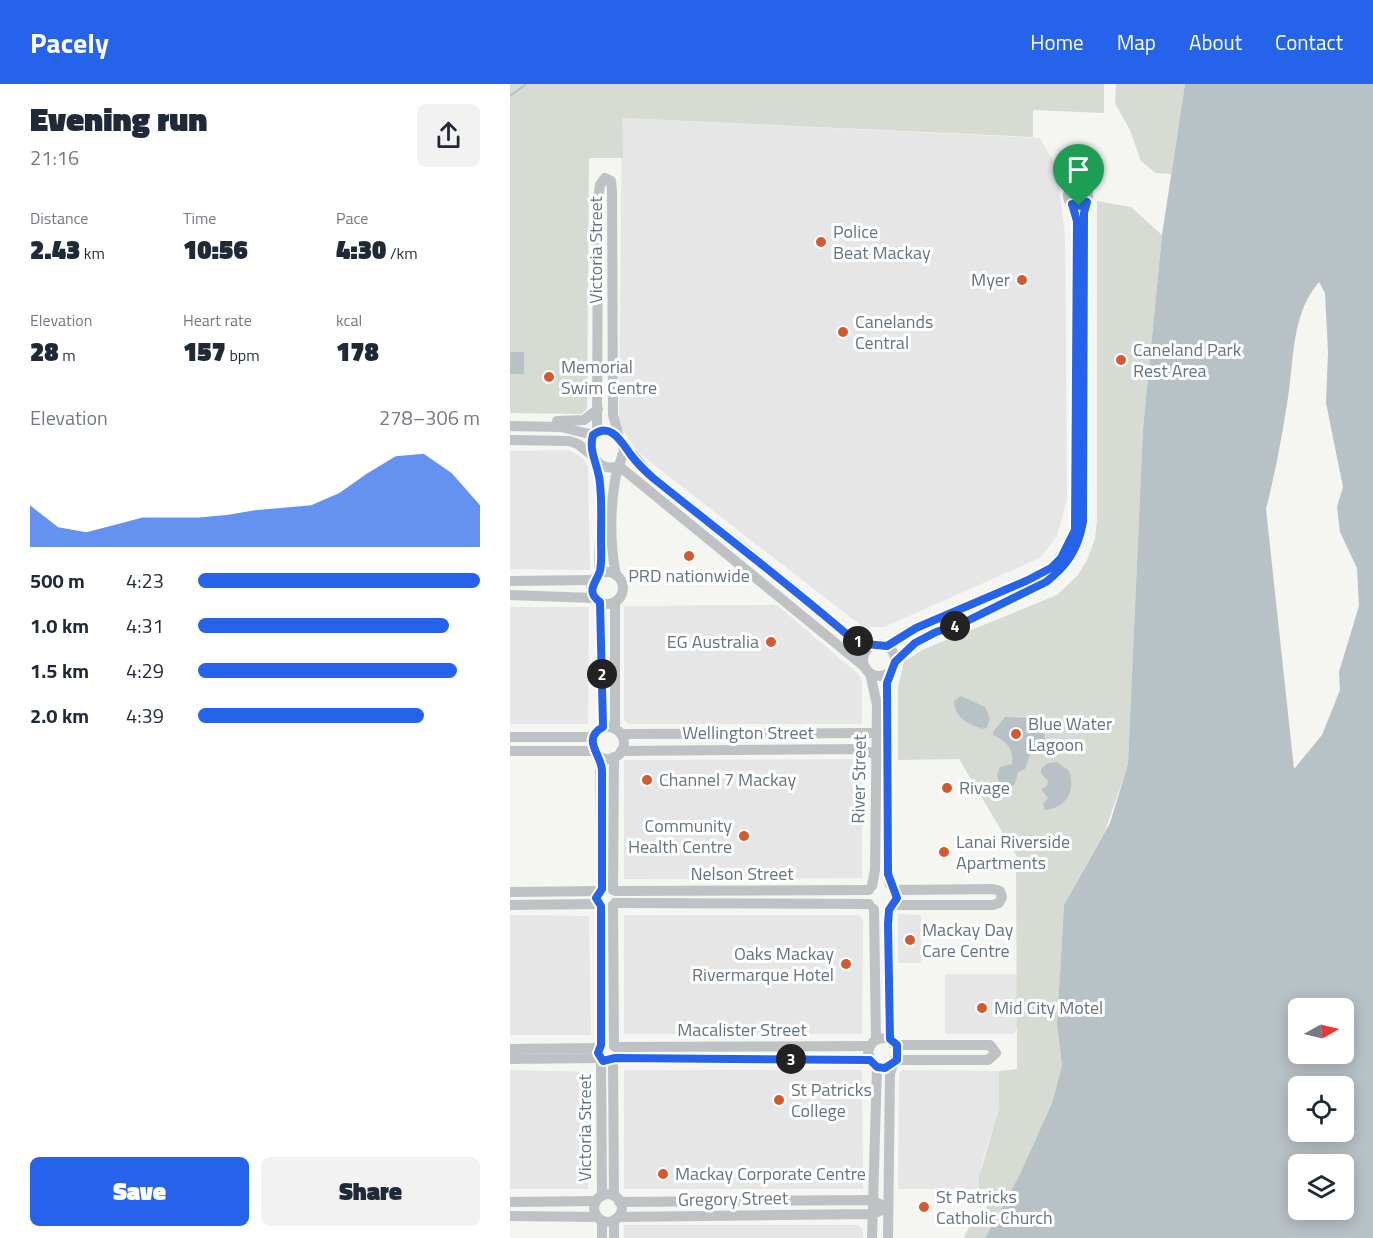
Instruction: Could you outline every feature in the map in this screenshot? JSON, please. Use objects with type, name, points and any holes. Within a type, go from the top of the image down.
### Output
[{"type":"street","name":"Victoria Street","points":[[595,434],[598,409],[598,200],[600,185],[605,178],[610,182],[612,190],[613,415],[621,440]]},
{"type":"street","points":[[510,440],[569,441],[578,444],[607,468],[619,466],[868,670],[879,675],[893,666],[915,643],[936,632],[961,624],[1046,582],[1059,573],[1076,551],[1083,522],[1086,190],[1076,186],[1068,194],[1077,221],[1077,505],[1075,530],[1069,546],[1061,558],[1042,574],[916,628],[887,646]]},
{"type":"street","points":[[1072,204],[1081,206],[1087,202]]},
{"type":"street","points":[[516,426],[545,421],[584,420],[598,409]]},
{"type":"street","points":[[516,426],[561,427],[595,434],[612,432],[651,476],[751,554],[850,637],[865,644],[887,646],[894,653],[893,666]]},
{"type":"street","points":[[510,736],[593,737],[603,727],[597,600],[591,589],[596,577],[601,491],[595,459],[590,449],[595,434]]},
{"type":"street","points":[[616,575],[613,553],[613,493],[624,455],[621,440]]},
{"type":"street","points":[[510,581],[596,577],[607,572],[616,575],[621,580],[623,589],[615,602],[618,732],[623,743],[617,754],[609,895]]},
{"type":"street","points":[[510,595],[615,602]]},
{"type":"street","points":[[868,670],[865,654],[875,644]]},
{"type":"street","name":"River Street","points":[[892,887],[888,874],[887,683],[893,666]]},
{"type":"street","name":"River Street","points":[[868,670],[876,694],[875,870],[871,888]]},
{"type":"street","points":[[603,727],[618,732]]},
{"type":"street","name":"Wellington Street","points":[[618,732],[876,733]]},
{"type":"street","points":[[593,737],[597,754],[609,895],[614,1046],[605,1055]]},
{"type":"street","name":"Wellington Street","points":[[617,754],[858,749],[874,754]]},
{"type":"street","points":[[510,751],[617,754]]},
{"type":"street","points":[[871,907],[993,905],[999,903],[1002,897],[1000,891],[993,889],[892,887],[881,882],[871,888],[871,907],[873,1043],[872,1238]]},
{"type":"street","points":[[888,1238],[890,1073],[895,1062],[892,908],[897,898],[892,887]]},
{"type":"street","name":"Nelson Street","points":[[609,895],[871,888]]},
{"type":"street","name":"Nelson Street","points":[[510,892],[871,907]]},
{"type":"street","name":"Victoria Street","points":[[605,1055],[599,1199],[594,1209],[608,1219],[621,1209],[617,1199],[605,1055],[600,905],[596,898],[609,895]]},
{"type":"street","points":[[510,905],[600,905]]},
{"type":"street","points":[[893,1042],[944,1046],[990,1045],[996,1053],[988,1060],[895,1062]]},
{"type":"street","name":"Macalister Street","points":[[614,1046],[893,1042]]},
{"type":"street","points":[[943,1060],[944,1046]]},
{"type":"street","name":"Macalister Street","points":[[510,1049],[605,1055],[873,1063],[885,1068],[895,1062]]},
{"type":"street","name":"Macalister Street","points":[[510,1059],[605,1055]]},
{"type":"street","points":[[510,1202],[599,1199]]},
{"type":"street","name":"Gregory Street","points":[[599,1199],[872,1200],[887,1208]]},
{"type":"street","points":[[848,1200],[853,1207],[849,1214]]},
{"type":"street","name":"Gregory Street","points":[[510,1216],[608,1219],[872,1214],[887,1208]]},
{"type":"street","points":[[602,1238],[608,1219]]},
{"type":"street","points":[[608,1219],[614,1238]]},
{"type":"shaded area","points":[[510,84],[1104,84],[1104,113],[1033,110],[1033,137],[622,118],[623,158],[589,158],[587,409],[581,414],[510,413]]},
{"type":"shaded area","points":[[1116,84],[1185,84],[1171,174],[1156,173],[1141,161],[1130,130],[1115,103]]},
{"type":"shaded area","points":[[1185,84],[1373,84],[1373,1238],[985,1238],[1020,1174],[1052,1103],[1062,1066],[1057,1025],[1064,905],[1110,823],[1128,764],[1143,429],[1162,235]],"holes":[[[1319,282],[1325,293],[1328,352],[1326,403],[1343,487],[1337,507],[1340,532],[1357,568],[1359,606],[1339,672],[1340,690],[1322,735],[1294,769],[1266,509],[1284,421],[1299,320],[1310,294]]]},
{"type":"shaded area","name":"Canelands Central","points":[[622,118],[1040,138],[1057,168],[1065,238],[1067,499],[1057,536],[1040,558],[884,627],[863,627],[640,454],[619,425]]},
{"type":"shaded area","points":[[1097,201],[1131,207],[1162,235],[1143,429],[1128,765],[1105,831],[1064,905],[1057,1025],[1062,1066],[1052,1103],[1020,1174],[985,1238],[964,1238],[970,1225],[980,1224],[986,1212],[989,1189],[979,1189],[979,1177],[999,1108],[999,1071],[1017,1069],[1016,855],[959,759],[898,760],[898,687],[904,662],[922,650],[1057,595],[1078,575],[1087,560],[1095,539],[1097,519]]},
{"type":"shaded area","points":[[510,352],[524,352],[524,374],[510,374]]},
{"type":"shaded area","points":[[569,450],[584,459],[588,467],[590,570],[510,569],[510,451]]},
{"type":"shaded area","points":[[777,605],[858,674],[862,681],[862,724],[629,724],[624,720],[624,606]]},
{"type":"shaded area","points":[[510,607],[589,607],[588,724],[510,724]]},
{"type":"shaded area","points":[[961,696],[985,707],[990,719],[987,727],[984,729],[973,725],[960,717],[954,701]]},
{"type":"shaded area","points":[[1005,717],[1026,718],[1045,735],[1044,744],[1030,755],[1025,769],[1018,772],[1015,784],[1011,787],[1001,786],[997,776],[1000,767],[1012,764],[1012,754],[1002,740],[993,735]]},
{"type":"shaded area","points":[[862,759],[862,878],[624,879],[624,760]]},
{"type":"shaded area","points":[[1057,762],[1069,771],[1070,791],[1068,797],[1059,806],[1045,810],[1043,804],[1048,798],[1041,789],[1047,786],[1048,781],[1041,773],[1041,769],[1048,763]]},
{"type":"shaded area","points":[[898,914],[921,915],[921,963],[898,963]]},
{"type":"shaded area","points":[[510,915],[589,916],[591,1035],[510,1035]]},
{"type":"shaded area","points":[[624,915],[859,915],[863,920],[862,1034],[624,1034]]},
{"type":"shaded area","points":[[945,974],[1017,974],[1017,1027],[1014,1034],[945,1034]]},
{"type":"shaded area","points":[[510,1070],[588,1072],[588,1189],[510,1189]]},
{"type":"shaded area","name":"St Patricks College","points":[[624,1070],[862,1070],[863,1189],[624,1189]]},
{"type":"shaded area","name":"St Patricks College","points":[[902,1070],[999,1071],[999,1108],[981,1166],[979,1189],[898,1189],[899,1074]]},
{"type":"shaded area","points":[[624,1225],[858,1225],[863,1230],[863,1238],[624,1238]]},
{"type":"waterway","points":[[510,96],[526,84]]},
{"type":"place","name":"Police Beat Mackay","points":[[821,242]]},
{"type":"place","name":"Myer","points":[[1022,280]]},
{"type":"place","name":"Canelands Central","points":[[843,332]]},
{"type":"place","name":"Caneland Park Rest Area","points":[[1121,360]]},
{"type":"place","name":"Memorial Swim Centre","points":[[549,377]]},
{"type":"place","name":"PRD nationwide","points":[[689,556]]},
{"type":"place","name":"EG Australia","points":[[771,642]]},
{"type":"place","name":"Blue Water Lagoon","points":[[1016,734]]},
{"type":"place","name":"Channel 7 Mackay","points":[[647,780]]},
{"type":"place","name":"Rivage","points":[[947,788]]},
{"type":"place","name":"Community Health Centre","points":[[744,836]]},
{"type":"place","name":"Lanai Riverside Apartments","points":[[944,852]]},
{"type":"place","name":"Mackay Day Care Centre","points":[[910,940]]},
{"type":"place","name":"Oaks Mackay Rivermarque Hotel","points":[[846,964]]},
{"type":"place","name":"Mid City Motel","points":[[982,1008]]},
{"type":"place","name":"St Patricks College","points":[[779,1100]]},
{"type":"place","name":"Mackay Corporate Centre","points":[[663,1174]]},
{"type":"place","name":"St Patricks Catholic Church","points":[[924,1207]]},
{"type":"route","points":[[1087,202],[1084,213],[1083,522],[1076,551],[1059,573],[1046,582],[961,624],[936,632],[907,648],[895,662],[887,683],[888,874],[890,885],[895,890],[897,898],[889,910],[888,924],[890,1039],[897,1045],[897,1060],[890,1067],[885,1068],[877,1067],[870,1060],[615,1058],[610,1062],[603,1061],[599,1058],[598,1053],[601,1045],[601,906],[596,898],[598,891],[602,889],[602,770],[600,757],[592,746],[595,733],[603,727],[600,602],[595,598],[591,589],[599,574],[601,560],[601,491],[597,462],[590,449],[594,433],[612,432],[619,437],[630,454],[651,476],[751,554],[850,637],[865,644],[887,646],[916,628],[1042,574],[1061,558],[1075,530],[1077,221],[1072,204],[1079,206],[1087,202]]}]
